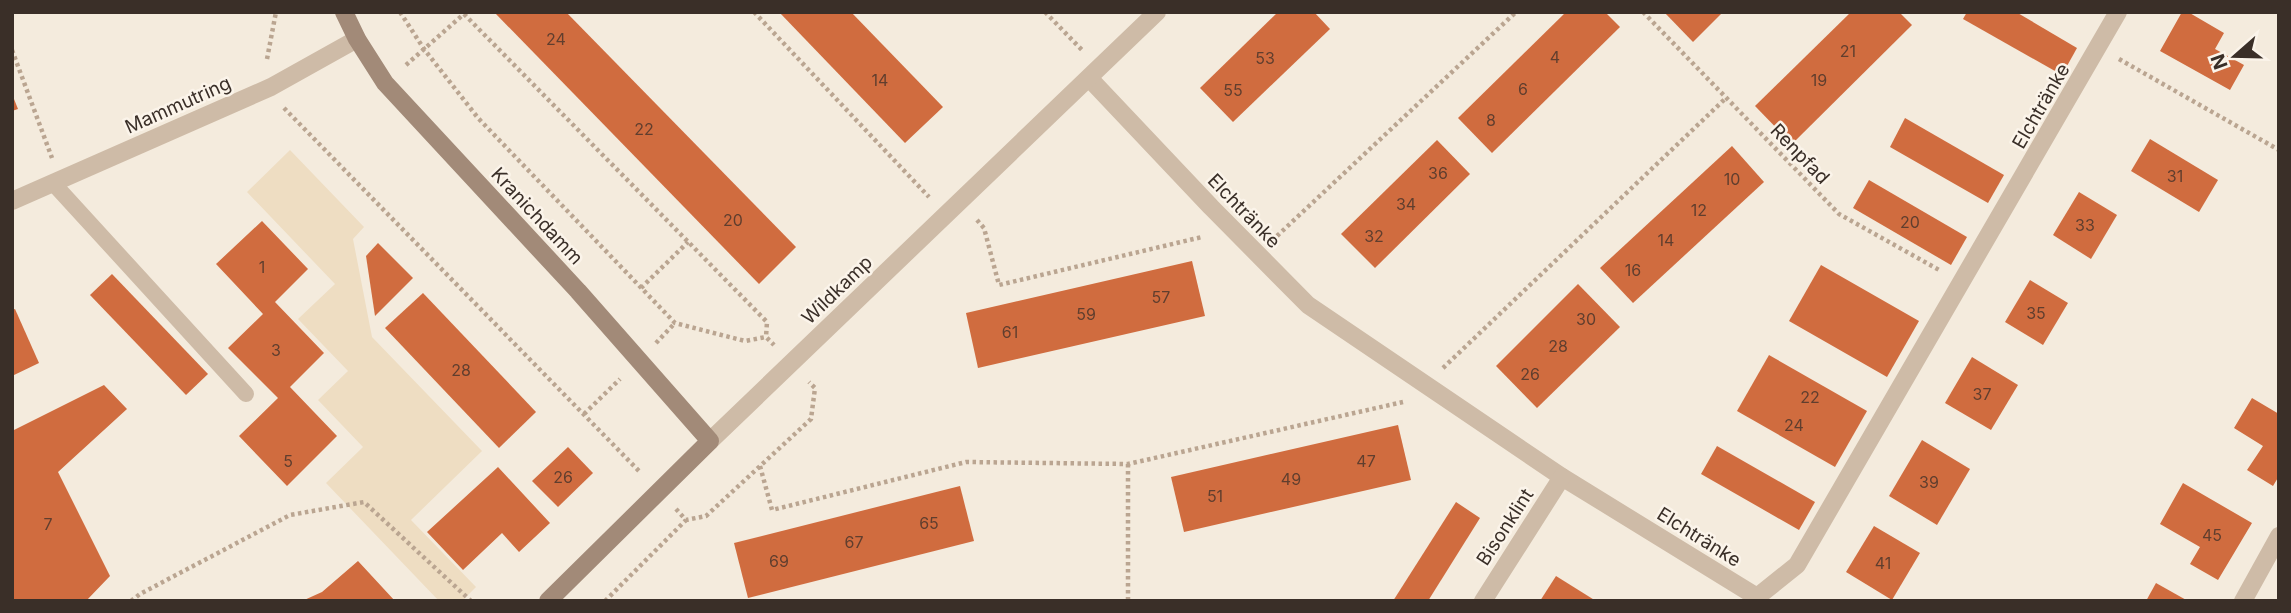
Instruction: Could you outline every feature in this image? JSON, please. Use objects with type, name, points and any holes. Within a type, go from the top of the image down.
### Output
[{"type":"street","name":"Kranichdamm","points":[[344,12],[357,39],[385,83],[578,290],[710,441]]},
{"type":"street","name":"Wildkamp","points":[[548,601],[710,441],[1157,12]]},
{"type":"street","name":"Elchtränke","points":[[1094,73],[1233,229],[1308,304],[1562,477],[1756,599],[1797,565],[2118,12]]},
{"type":"street","name":"Mammutring","points":[[12,201],[271,87],[357,39]]},
{"type":"street","name":"Bisonklint","points":[[1483,601],[1562,477]]},
{"type":"street","points":[[2243,601],[2279,536]]},
{"type":"lane","points":[[57,181],[246,394]]},
{"type":"path","points":[[265,71],[276,12]]},
{"type":"path","points":[[400,12],[424,49],[478,118],[675,323],[745,341],[766,337]]},
{"type":"path","points":[[754,12],[946,215]]},
{"type":"path","points":[[1045,12],[1094,73]]},
{"type":"path","points":[[1258,254],[1516,12]]},
{"type":"path","name":"Renpfad","points":[[1643,12],[1839,214],[1945,273],[1959,288]]},
{"type":"path","points":[[385,83],[464,13],[767,322],[766,337],[780,351]]},
{"type":"path","points":[[2098,49],[2141,70],[2279,150]]},
{"type":"path","points":[[12,50],[57,181]]},
{"type":"path","points":[[760,466],[772,510],[967,462],[1128,464],[1412,400],[1726,98]]},
{"type":"path","points":[[279,103],[641,473]]},
{"type":"path","points":[[961,200],[984,228],[999,285],[1233,229]]},
{"type":"path","points":[[641,288],[688,242]]},
{"type":"path","points":[[648,351],[675,323]]},
{"type":"path","points":[[584,414],[621,377]]},
{"type":"path","points":[[605,601],[686,520],[706,516],[811,419],[815,388],[806,378]]},
{"type":"path","points":[[1128,464],[1128,601]]},
{"type":"path","points":[[131,601],[290,515],[364,502],[471,601]]},
{"type":"path","points":[[673,506],[686,520]]},
{"type":"shaded area","points":[[290,150],[364,227],[353,239],[372,337],[482,451],[411,520],[476,587],[462,601],[439,601],[326,483],[363,447],[318,400],[348,371],[298,319],[335,284],[247,192]]},
{"type":"building","points":[[494,12],[566,12],[796,247],[759,284]]},
{"type":"building","points":[[779,12],[851,12],[943,107],[905,143]]},
{"type":"building","points":[[1278,12],[1314,12],[1330,29],[1233,122],[1200,88]]},
{"type":"building","points":[[1566,12],[1605,12],[1620,27],[1492,153],[1458,118]]},
{"type":"building","points":[[1664,12],[1723,12],[1693,42]]},
{"type":"building","points":[[1851,12],[1899,12],[1912,25],[1792,144],[1755,106]]},
{"type":"building","points":[[1967,12],[2016,12],[2077,48],[2062,75],[1963,19]]},
{"type":"building","points":[[2182,12],[2188,12],[2224,33],[2215,49],[2244,65],[2230,90],[2160,51]]},
{"type":"building","points":[[12,94],[18,109],[12,111]]},
{"type":"building","points":[[1905,118],[2004,175],[1988,203],[1890,147]]},
{"type":"building","points":[[2150,139],[2218,180],[2199,212],[2131,171]]},
{"type":"building","points":[[1437,140],[1470,174],[1375,268],[1341,234]]},
{"type":"building","points":[[1732,146],[1764,182],[1633,303],[1600,268]]},
{"type":"building","points":[[1869,180],[1967,237],[1951,265],[1853,208]]},
{"type":"building","points":[[2079,192],[2117,215],[2091,259],[2053,235]]},
{"type":"building","points":[[262,221],[308,269],[275,302],[324,353],[290,387],[337,436],[287,486],[239,436],[278,398],[228,348],[263,314],[216,264]]},
{"type":"building","points":[[378,243],[413,278],[375,316],[366,256]]},
{"type":"building","points":[[1192,261],[1205,316],[978,368],[966,313]]},
{"type":"building","points":[[1821,265],[1919,321],[1887,377],[1789,321]]},
{"type":"building","points":[[112,274],[208,374],[186,395],[90,295]]},
{"type":"building","points":[[2030,280],[2068,303],[2043,345],[2005,322]]},
{"type":"building","points":[[1578,284],[1620,327],[1537,408],[1496,366]]},
{"type":"building","points":[[423,293],[536,412],[499,448],[385,328]]},
{"type":"building","points":[[15,309],[39,363],[12,376],[12,310]]},
{"type":"building","points":[[1769,355],[1867,411],[1835,467],[1737,411]]},
{"type":"building","points":[[1972,357],[2018,385],[1991,430],[1945,403]]},
{"type":"building","points":[[104,385],[127,409],[58,472],[110,576],[86,601],[15,601],[12,595],[12,431]]},
{"type":"building","points":[[2252,398],[2279,414],[2279,476],[2273,486],[2247,470],[2263,446],[2234,428]]},
{"type":"building","points":[[1398,425],[1411,480],[1184,532],[1171,477]]},
{"type":"building","points":[[1922,440],[1970,469],[1937,525],[1889,496]]},
{"type":"building","points":[[1717,446],[1815,502],[1799,530],[1701,474]]},
{"type":"building","points":[[568,447],[593,473],[558,507],[532,481]]},
{"type":"building","points":[[498,467],[550,523],[519,552],[502,533],[463,570],[427,532]]},
{"type":"building","points":[[2183,483],[2252,523],[2218,580],[2190,564],[2200,547],[2160,524]]},
{"type":"building","points":[[960,486],[974,541],[748,598],[734,543]]},
{"type":"building","points":[[1456,502],[1480,518],[1428,601],[1393,601]]},
{"type":"building","points":[[1874,526],[1920,553],[1892,600],[1846,572]]},
{"type":"building","points":[[358,561],[395,601],[302,601],[322,592]]},
{"type":"building","points":[[1556,576],[1596,601],[1540,601]]},
{"type":"building","points":[[2156,583],[2188,601],[2146,601]]}]
